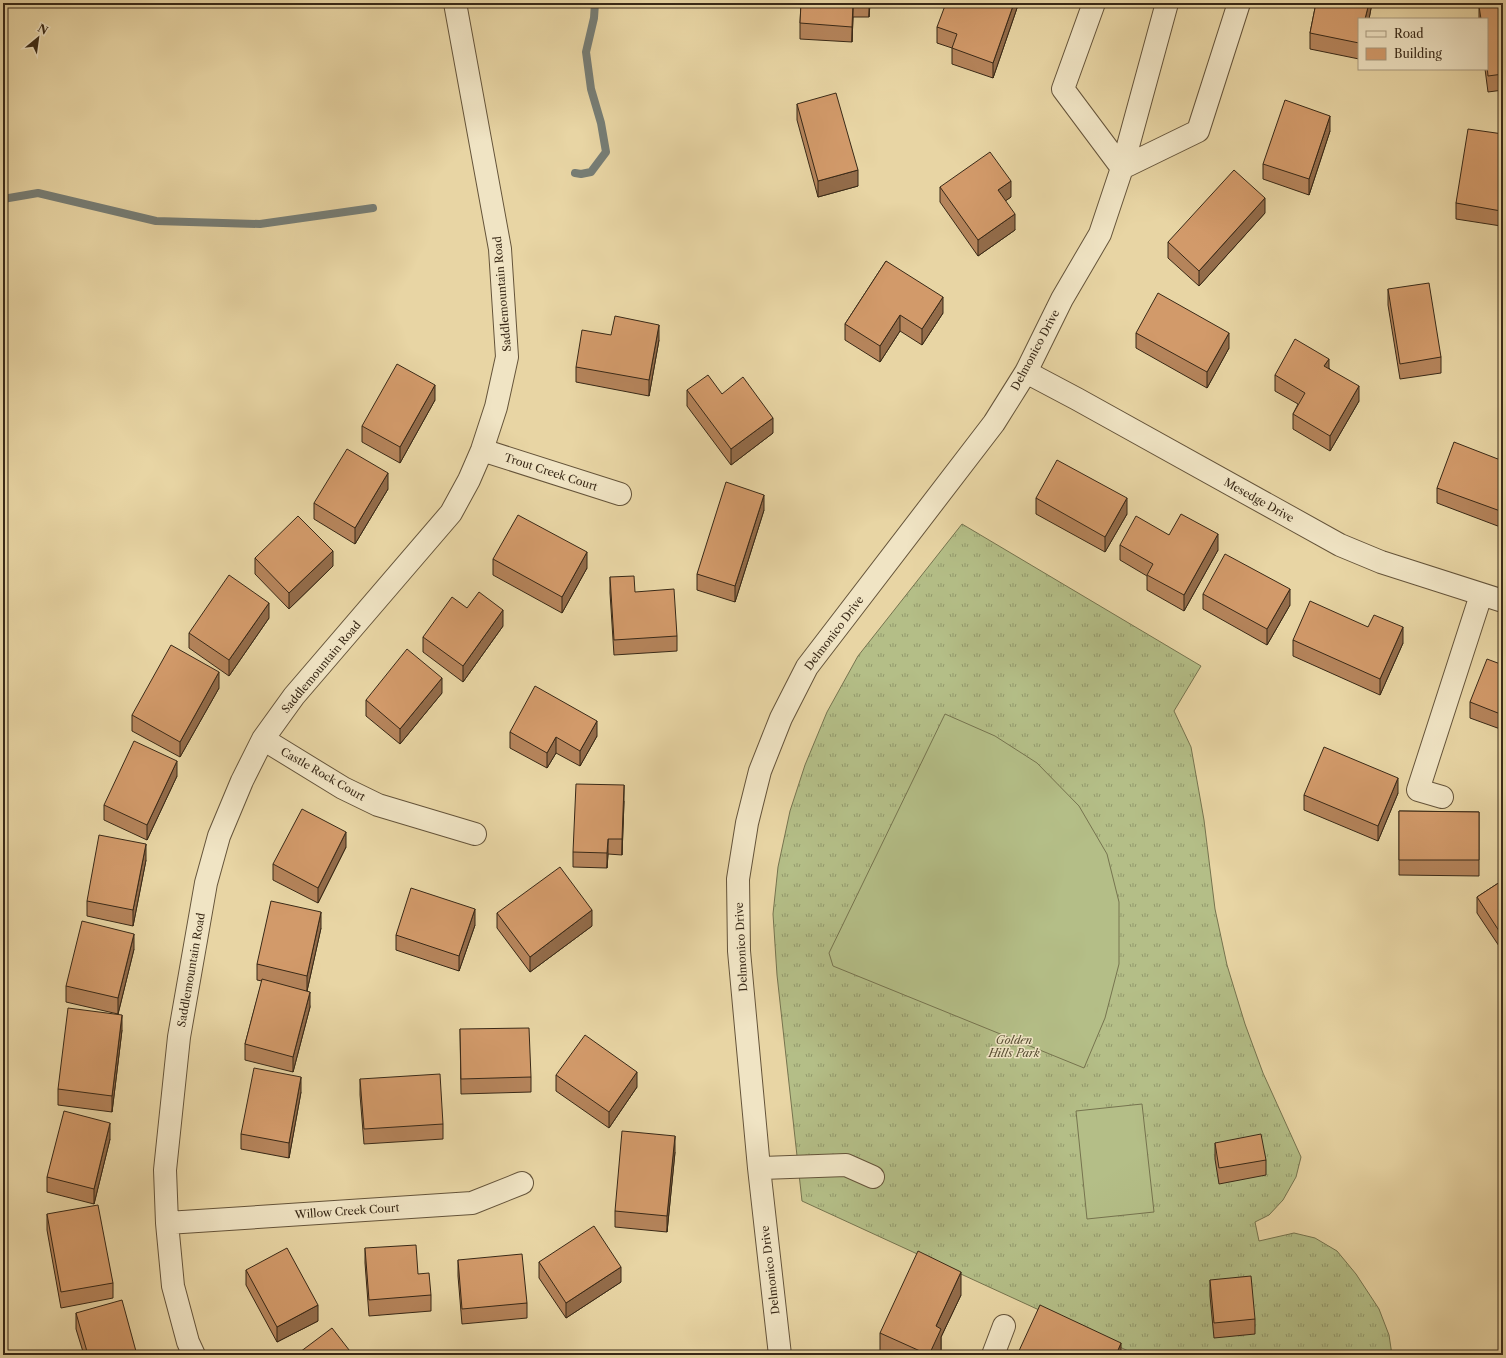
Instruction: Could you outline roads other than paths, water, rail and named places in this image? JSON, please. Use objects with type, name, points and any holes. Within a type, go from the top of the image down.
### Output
[{"type":"street","name":"Saddlemountain Road","points":[[194,1355],[188,1342],[173,1286],[167,1223],[165,1170],[178,1045],[206,882],[219,836],[242,781],[263,739],[294,696],[452,513],[482,450],[496,407],[507,357],[500,249],[455,3]]},
{"type":"street","points":[[1094,3],[1063,89],[1122,168],[1198,131],[1239,3]]},
{"type":"street","name":"Delmonico Drive","points":[[780,1355],[759,1168],[739,951],[738,879],[747,823],[760,771],[781,718],[807,667],[994,423],[1026,372],[1062,299],[1100,234],[1122,168],[1167,3]]},
{"type":"street","name":"Mesedge Drive","points":[[1026,372],[1340,544],[1381,562],[1503,601]]},
{"type":"street","name":"Trout Creek Court","points":[[482,450],[620,494]]},
{"type":"street","points":[[1442,796],[1418,790],[1481,595]]},
{"type":"street","name":"Castle Rock Court","points":[[263,739],[343,788],[378,805],[475,834]]},
{"type":"street","points":[[759,1168],[846,1165],[873,1177]]},
{"type":"street","name":"Willow Creek Court","points":[[167,1223],[472,1203],[522,1183]]},
{"type":"street","points":[[993,1355],[1004,1326]]},
{"type":"waterway","points":[[575,173],[581,174],[591,172],[606,152],[601,123],[591,89],[586,52],[594,18],[595,3]]},
{"type":"waterway","points":[[3,199],[38,193],[156,221],[260,224],[373,208]]},
{"type":"park label","name":"Golden Hills Park","points":[[1014,1046]]}]
